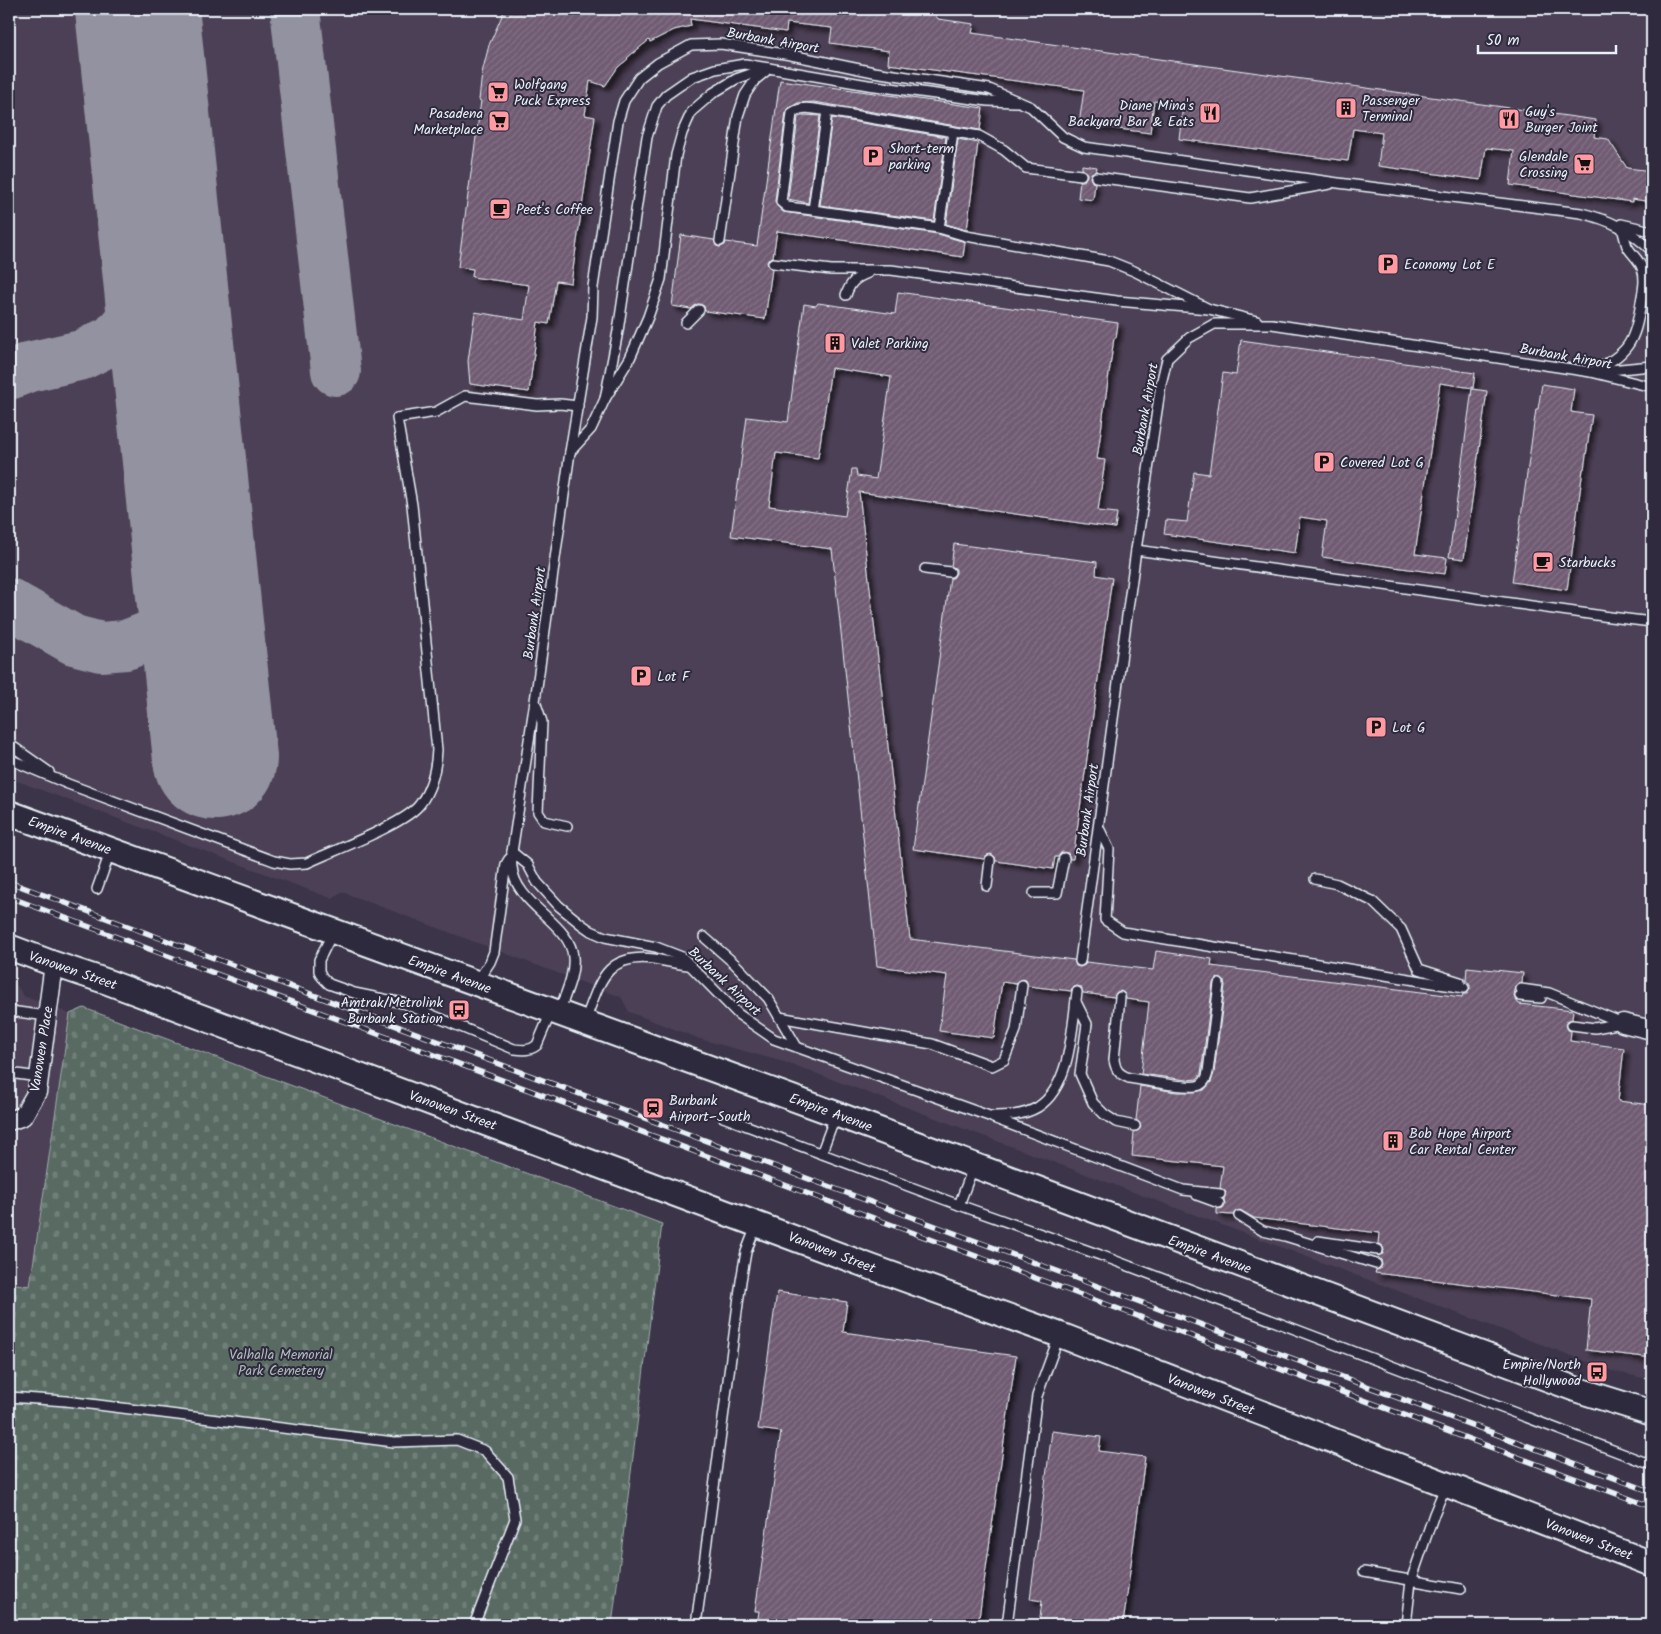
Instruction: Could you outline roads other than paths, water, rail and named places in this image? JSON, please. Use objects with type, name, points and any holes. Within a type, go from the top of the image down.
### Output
[{"type":"main road","name":"Empire Avenue","points":[[9,813],[836,1114],[1569,1387],[1652,1413]]},
{"type":"main road","name":"Vanowen Street","points":[[9,947],[106,981],[1060,1335],[1652,1564]]},
{"type":"street","name":"Vanowen Place","points":[[9,1121],[23,1116],[37,1092],[54,964]]},
{"type":"street","points":[[1623,1022],[1652,1030]]},
{"type":"lane","name":"Burbank Airport","points":[[1077,992],[1064,1069],[1053,1092],[1038,1107],[1014,1116],[988,1116],[774,1039],[738,1014],[682,957],[656,947],[605,937],[591,932],[559,906],[537,882],[528,865],[512,852],[570,452],[592,317],[593,286],[618,121],[624,101],[639,78],[658,63],[691,45],[721,44],[791,55],[874,72],[989,89],[1021,102],[1038,113],[1063,137],[1084,147],[1338,183],[1581,213],[1609,221],[1637,236],[1652,251]]},
{"type":"lane","name":"Burbank Airport","points":[[605,399],[618,330],[647,137],[657,106],[666,95],[692,77],[716,69],[745,64],[868,85],[988,101],[1021,102]]},
{"type":"lane","name":"Burbank Airport","points":[[570,452],[591,429],[605,399],[630,358],[657,293],[676,155],[682,133],[692,111],[712,93],[736,79],[770,68]]},
{"type":"lane","points":[[720,241],[738,116],[745,95],[755,80],[770,68]]},
{"type":"lane","points":[[1081,175],[1026,168],[1004,150],[979,136],[808,108],[798,108],[792,113],[781,202],[787,207],[939,228],[966,236],[1109,262],[1134,271],[1209,309]]},
{"type":"lane","points":[[813,210],[827,111]]},
{"type":"lane","points":[[939,228],[953,132]]},
{"type":"lane","points":[[1096,177],[1250,198],[1338,183]]},
{"type":"lane","points":[[1609,221],[1652,231]]},
{"type":"lane","points":[[1591,372],[1612,362],[1626,349],[1634,337],[1639,318],[1644,282],[1642,268],[1637,257],[1628,248],[1622,228]]},
{"type":"lane","points":[[772,263],[831,270],[891,270],[1117,300],[1209,309],[1272,324]]},
{"type":"lane","points":[[846,296],[850,284],[858,277],[873,271]]},
{"type":"lane","points":[[686,323],[699,310]]},
{"type":"lane","name":"Burbank Airport","points":[[1080,961],[1136,550],[1161,384],[1168,359],[1189,338],[1214,324],[1272,324],[1591,372],[1652,387]]},
{"type":"lane","points":[[1591,372],[1652,366]]},
{"type":"lane","points":[[9,759],[68,784],[274,861],[290,864],[307,863],[402,820],[419,806],[429,788],[436,769],[437,750],[412,505],[397,418],[436,412],[465,396],[537,405],[560,404],[578,406]]},
{"type":"lane","points":[[1136,550],[1610,618],[1652,622]]},
{"type":"lane","points":[[925,569],[950,572]]},
{"type":"lane","points":[[535,701],[542,722],[538,812],[544,821],[567,826]]},
{"type":"lane","points":[[9,744],[68,784]]},
{"type":"lane","points":[[1099,827],[1109,848],[1105,920],[1124,932],[1465,986],[1419,969],[1401,929],[1372,901],[1337,884],[1315,879]]},
{"type":"lane","points":[[97,889],[111,850]]},
{"type":"lane","points":[[476,983],[493,958],[506,864],[512,852]]},
{"type":"lane","points":[[333,931],[319,960],[319,971],[329,984],[354,993],[402,1003],[514,1049],[525,1050],[533,1048],[538,1045],[555,1012],[572,973],[574,959],[572,947],[566,936],[525,896],[518,885],[512,869],[512,852]]},
{"type":"lane","points":[[1034,893],[1057,892],[1064,858]]},
{"type":"lane","points":[[987,886],[990,860]]},
{"type":"lane","points":[[704,937],[735,964],[768,998],[797,1047]]},
{"type":"lane","points":[[584,1023],[603,977],[620,962],[637,959],[688,965]]},
{"type":"lane","points":[[1120,997],[1114,1060],[1115,1068],[1120,1074],[1129,1078],[1193,1087],[1203,1083],[1208,1072],[1219,984]]},
{"type":"lane","points":[[779,1017],[932,1044],[992,1066],[1004,1060],[1016,1030],[1022,985]]},
{"type":"lane","points":[[1520,993],[1549,993],[1623,1022]]},
{"type":"lane","points":[[1076,1002],[1087,1024],[1080,1074],[1093,1103],[1116,1122],[1135,1126]]},
{"type":"lane","points":[[9,1018],[10,1012],[47,1016]]},
{"type":"lane","points":[[1572,1026],[1595,1028],[1623,1022]]},
{"type":"lane","points":[[9,1073],[39,1077]]},
{"type":"lane","points":[[821,1154],[836,1114]]},
{"type":"lane","points":[[988,1116],[1183,1190],[1219,1199]]},
{"type":"lane","points":[[723,1117],[959,1205],[1100,1255],[1652,1465]]},
{"type":"lane","points":[[959,1205],[974,1165]]},
{"type":"lane","points":[[1239,1216],[1262,1231],[1378,1250]]},
{"type":"lane","points":[[696,1625],[741,1281],[746,1252],[757,1224]]},
{"type":"lane","points":[[1285,1236],[1376,1264]]},
{"type":"lane","points":[[1007,1625],[1037,1396],[1060,1335]]},
{"type":"lane","points":[[9,1397],[66,1401],[394,1442],[457,1440],[485,1451],[508,1477],[515,1518],[474,1625]]},
{"type":"lane","points":[[1406,1625],[1411,1581],[1446,1484]]},
{"type":"lane","points":[[1364,1572],[1461,1590]]},
{"type":"railway","points":[[9,882],[1652,1492]]},
{"type":"railway","points":[[9,897],[1652,1507]]},
{"type":"place","name":"Wolfgang Puck Express","points":[[498,92]]},
{"type":"place","name":"Passenger Terminal","points":[[1346,108]]},
{"type":"place","name":"Diane Mina's Backyard Bar & Eats","points":[[1210,113]]},
{"type":"place","name":"Guy's Burger Joint","points":[[1509,119]]},
{"type":"place","name":"Pasadena Marketplace","points":[[499,121]]},
{"type":"place","name":"Short-term parking","points":[[873,156]]},
{"type":"place","name":"Glendale Crossing","points":[[1584,164]]},
{"type":"place","name":"Peet's Coffee","points":[[500,209]]},
{"type":"place","name":"Economy Lot E","points":[[1388,264]]},
{"type":"place","name":"Valet Parking","points":[[835,343]]},
{"type":"place","name":"Covered Lot G","points":[[1324,462]]},
{"type":"place","name":"Starbucks","points":[[1543,562]]},
{"type":"place","name":"Lot F","points":[[641,676]]},
{"type":"place","name":"Lot G","points":[[1376,727]]},
{"type":"place","name":"Amtrak/Metrolink Burbank Station","points":[[459,1010]]},
{"type":"place","name":"Burbank Airport–South","points":[[653,1108]]},
{"type":"place","name":"Bob Hope Airport Car Rental Center","points":[[1393,1141]]},
{"type":"place","name":"Empire/North Hollywood","points":[[1597,1372]]},
{"type":"park label","name":"Valhalla Memorial Park Cemetery","points":[[281,1362]]}]
